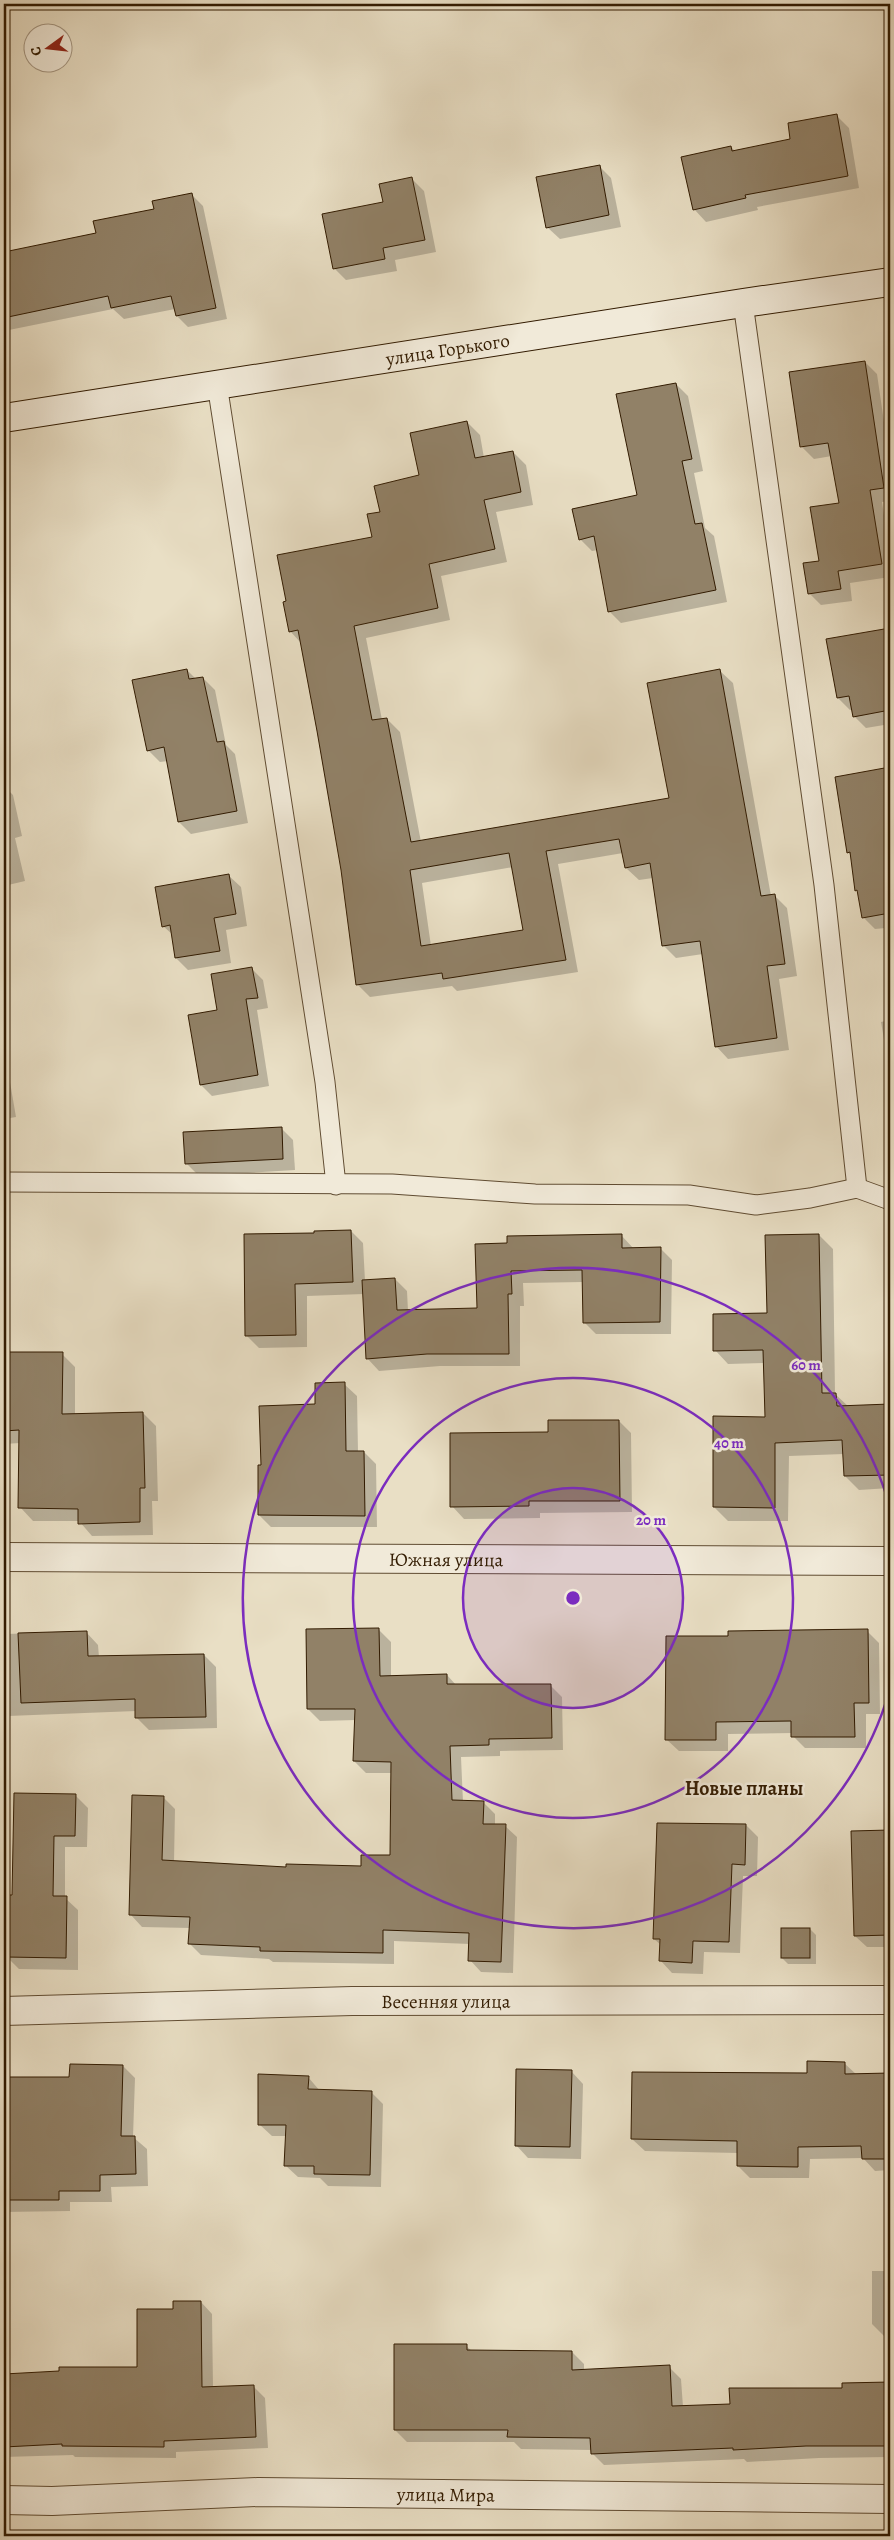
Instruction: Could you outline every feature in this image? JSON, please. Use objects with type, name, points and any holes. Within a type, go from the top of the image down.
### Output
[{"type":"street","name":"улица Горького","points":[[4,418],[495,343],[743,302],[890,282]]},
{"type":"street","name":"Южная улица","points":[[4,1558],[890,1561]]},
{"type":"street","name":"Весенняя улица","points":[[4,2011],[361,2001],[890,2000]]},
{"type":"street","name":"улица Мира","points":[[4,2500],[52,2501],[258,2492],[890,2499]]},
{"type":"lane","points":[[743,302],[824,885],[857,1188]]},
{"type":"lane","points":[[217,384],[325,1082],[336,1185]]},
{"type":"lane","points":[[4,1182],[392,1184],[535,1194],[689,1195],[756,1205],[810,1198],[857,1188],[890,1200]]},
{"type":"building","points":[[837,114],[848,176],[745,195],[746,198],[693,210],[681,157],[731,146],[732,151],[790,139],[788,123]]},
{"type":"building","points":[[600,165],[609,215],[546,228],[536,177]]},
{"type":"building","points":[[412,177],[425,240],[383,248],[385,259],[333,269],[322,214],[383,202],[379,184]]},
{"type":"building","points":[[192,193],[216,308],[176,316],[171,296],[111,308],[108,296],[8,317],[4,295],[4,252],[96,233],[93,221],[154,209],[152,201]]},
{"type":"building","points":[[865,361],[884,488],[870,490],[882,564],[838,571],[841,589],[808,594],[803,563],[819,561],[810,507],[839,503],[828,443],[800,447],[789,372]]},
{"type":"building","points":[[676,383],[692,459],[682,461],[695,524],[702,523],[716,590],[608,612],[594,536],[579,540],[572,509],[637,495],[616,394]]},
{"type":"building","points":[[467,421],[475,458],[513,451],[521,492],[484,500],[495,549],[429,564],[438,608],[354,626],[372,720],[387,718],[411,842],[669,798],[647,683],[720,669],[761,896],[775,894],[785,964],[767,966],[777,1038],[715,1047],[700,941],[662,946],[650,863],[625,868],[619,839],[546,851],[566,960],[443,979],[442,973],[356,985],[341,870],[317,731],[298,630],[289,632],[283,602],[286,601],[277,555],[372,537],[367,514],[380,512],[374,486],[419,475],[410,433]],"holes":[[[509,853],[523,930],[421,946],[410,870]]]},
{"type":"building","points":[[890,628],[890,710],[853,717],[849,696],[837,698],[826,639]]},
{"type":"building","points":[[187,669],[189,679],[203,677],[217,742],[224,741],[237,811],[178,822],[164,747],[147,751],[132,680]]},
{"type":"building","points":[[890,767],[890,913],[862,918],[857,890],[855,891],[850,852],[847,853],[835,777]]},
{"type":"building","points":[[229,874],[236,914],[214,918],[220,951],[175,958],[170,925],[162,927],[155,887]]},
{"type":"building","points":[[252,967],[258,998],[246,999],[258,1075],[200,1085],[188,1015],[217,1010],[211,974]]},
{"type":"building","points":[[282,1127],[283,1159],[185,1164],[183,1132]]},
{"type":"building","points":[[351,1230],[353,1282],[295,1284],[296,1335],[245,1336],[244,1234],[314,1233],[314,1231]]},
{"type":"building","points":[[622,1234],[622,1248],[661,1247],[660,1322],[583,1323],[582,1270],[511,1271],[512,1294],[508,1294],[509,1354],[427,1354],[366,1359],[362,1280],[395,1278],[397,1310],[477,1308],[475,1244],[507,1243],[507,1236]]},
{"type":"building","points":[[819,1234],[822,1393],[836,1393],[837,1406],[890,1404],[890,1475],[844,1476],[842,1440],[775,1443],[775,1508],[713,1507],[713,1416],[765,1417],[763,1350],[713,1351],[713,1314],[767,1313],[765,1235]]},
{"type":"building","points":[[4,1352],[63,1352],[62,1414],[143,1412],[145,1488],[140,1488],[140,1522],[78,1524],[78,1509],[18,1508],[19,1430],[4,1431]]},
{"type":"building","points":[[345,1382],[346,1451],[364,1451],[365,1516],[258,1515],[258,1465],[261,1465],[259,1406],[315,1404],[315,1383]]},
{"type":"building","points":[[548,1420],[619,1420],[620,1501],[529,1501],[529,1506],[450,1507],[450,1433],[548,1432]]},
{"type":"building","points":[[379,1628],[380,1676],[447,1674],[447,1684],[551,1684],[552,1738],[489,1739],[489,1745],[450,1746],[452,1800],[484,1801],[483,1824],[506,1824],[501,1962],[468,1961],[469,1933],[383,1930],[383,1953],[260,1951],[260,1947],[188,1944],[190,1917],[129,1915],[132,1795],[164,1796],[162,1860],[286,1867],[286,1864],[361,1866],[361,1855],[390,1855],[391,1762],[353,1761],[355,1709],[307,1709],[306,1629]]},
{"type":"building","points":[[868,1629],[869,1703],[854,1703],[855,1737],[791,1737],[791,1721],[716,1722],[716,1740],[665,1740],[666,1636],[728,1636],[728,1631]]},
{"type":"building","points":[[87,1631],[88,1656],[204,1654],[206,1717],[135,1718],[135,1699],[21,1703],[18,1633]]},
{"type":"building","points":[[14,1793],[76,1794],[75,1836],[54,1836],[53,1896],[67,1896],[66,1958],[6,1957],[7,1895],[12,1895]]},
{"type":"building","points":[[657,1823],[746,1824],[745,1865],[732,1864],[729,1942],[693,1941],[692,1963],[659,1961],[660,1939],[653,1939]]},
{"type":"building","points":[[890,1830],[890,1935],[854,1936],[851,1831]]},
{"type":"building","points":[[781,1928],[810,1928],[810,1958],[781,1958]]},
{"type":"building","points":[[807,2061],[845,2062],[845,2074],[890,2073],[890,2159],[862,2159],[861,2146],[798,2147],[798,2167],[737,2166],[737,2141],[631,2139],[632,2072],[807,2073]]},
{"type":"building","points":[[70,2064],[123,2065],[121,2136],[135,2136],[136,2174],[100,2175],[100,2191],[59,2191],[59,2200],[4,2200],[4,2077],[69,2077]]},
{"type":"building","points":[[516,2069],[572,2070],[570,2147],[515,2146]]},
{"type":"building","points":[[258,2074],[309,2076],[308,2089],[372,2091],[370,2175],[314,2174],[314,2166],[284,2166],[286,2125],[258,2125]]},
{"type":"building","points":[[173,2301],[201,2301],[202,2387],[254,2385],[256,2437],[164,2441],[164,2447],[62,2446],[62,2444],[4,2447],[4,2374],[59,2371],[59,2367],[137,2367],[137,2309],[173,2309]]},
{"type":"building","points":[[394,2344],[467,2344],[467,2350],[572,2351],[572,2370],[670,2365],[672,2406],[730,2404],[729,2388],[842,2388],[842,2383],[890,2382],[890,2446],[806,2446],[591,2454],[590,2438],[507,2437],[508,2430],[394,2430]]},
{"type":"district","name":"Новые планы","points":[[744,1788]]}]
